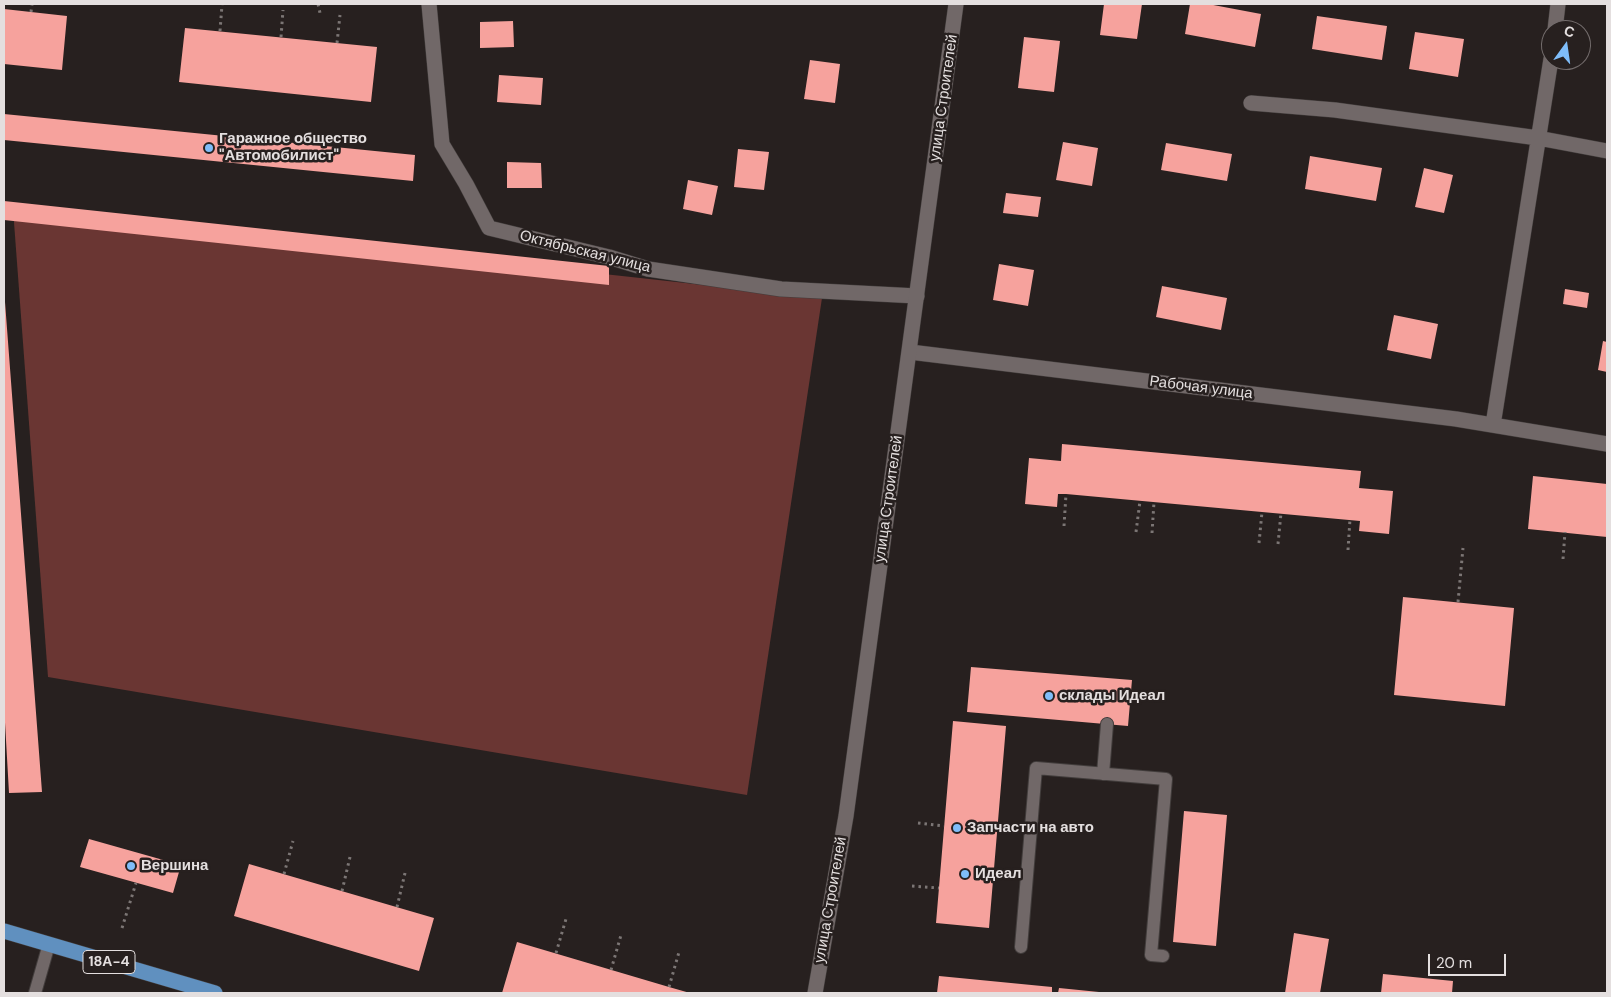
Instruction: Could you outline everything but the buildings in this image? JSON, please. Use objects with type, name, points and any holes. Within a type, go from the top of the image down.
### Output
[{"type":"main road","name":"18А-4","points":[[4,931],[215,993]]},
{"type":"street","name":"Октябрьская улица","points":[[429,4],[442,144],[489,228],[609,257],[648,269],[780,289],[917,296]]},
{"type":"street","name":"улица Строителей","points":[[815,993],[846,816],[956,4]]},
{"type":"street","points":[[1556,20],[1558,4]]},
{"type":"street","points":[[1493,425],[1549,70]]},
{"type":"street","points":[[1251,103],[1335,110],[1538,138],[1607,151]]},
{"type":"street","name":"Рабочая улица","points":[[910,352],[1493,425],[1607,444]]},
{"type":"lane","points":[[1103,774],[1107,724]]},
{"type":"lane","points":[[1021,946],[1036,768],[1166,779],[1151,955],[1163,956]]},
{"type":"lane","points":[[35,993],[49,944]]},
{"type":"path","points":[[31,12],[32,4]]},
{"type":"path","points":[[318,4],[320,13]]},
{"type":"path","points":[[220,31],[222,5]]},
{"type":"path","points":[[281,37],[283,10]]},
{"type":"path","points":[[337,43],[340,15]]},
{"type":"path","points":[[1064,526],[1066,494]]},
{"type":"path","points":[[1136,532],[1140,501]]},
{"type":"path","points":[[1152,533],[1154,502]]},
{"type":"path","points":[[1259,543],[1262,512]]},
{"type":"path","points":[[1278,544],[1280,513]]},
{"type":"path","points":[[1348,550],[1350,520]]},
{"type":"path","points":[[1563,559],[1565,532]]},
{"type":"path","points":[[1458,602],[1463,548]]},
{"type":"path","points":[[918,823],[944,826]]},
{"type":"path","points":[[284,874],[293,841]]},
{"type":"path","points":[[342,891],[350,857]]},
{"type":"path","points":[[397,907],[405,873]]},
{"type":"path","points":[[122,928],[136,883]]},
{"type":"path","points":[[912,886],[939,888]]},
{"type":"path","points":[[556,954],[566,920]]},
{"type":"path","points":[[611,970],[621,936]]},
{"type":"path","points":[[669,986],[679,952]]},
{"type":"shaded area","points":[[13,209],[822,298],[747,795],[48,677]]},
{"type":"place","name":"Гаражное общество \"Автомобилист\"","points":[[209,148]]},
{"type":"place","name":"склады Идеал","points":[[1049,696]]},
{"type":"place","name":"Запчасти на авто","points":[[957,828]]},
{"type":"place","name":"Вершина","points":[[131,866]]},
{"type":"place","name":"Идеал","points":[[965,874]]}]
